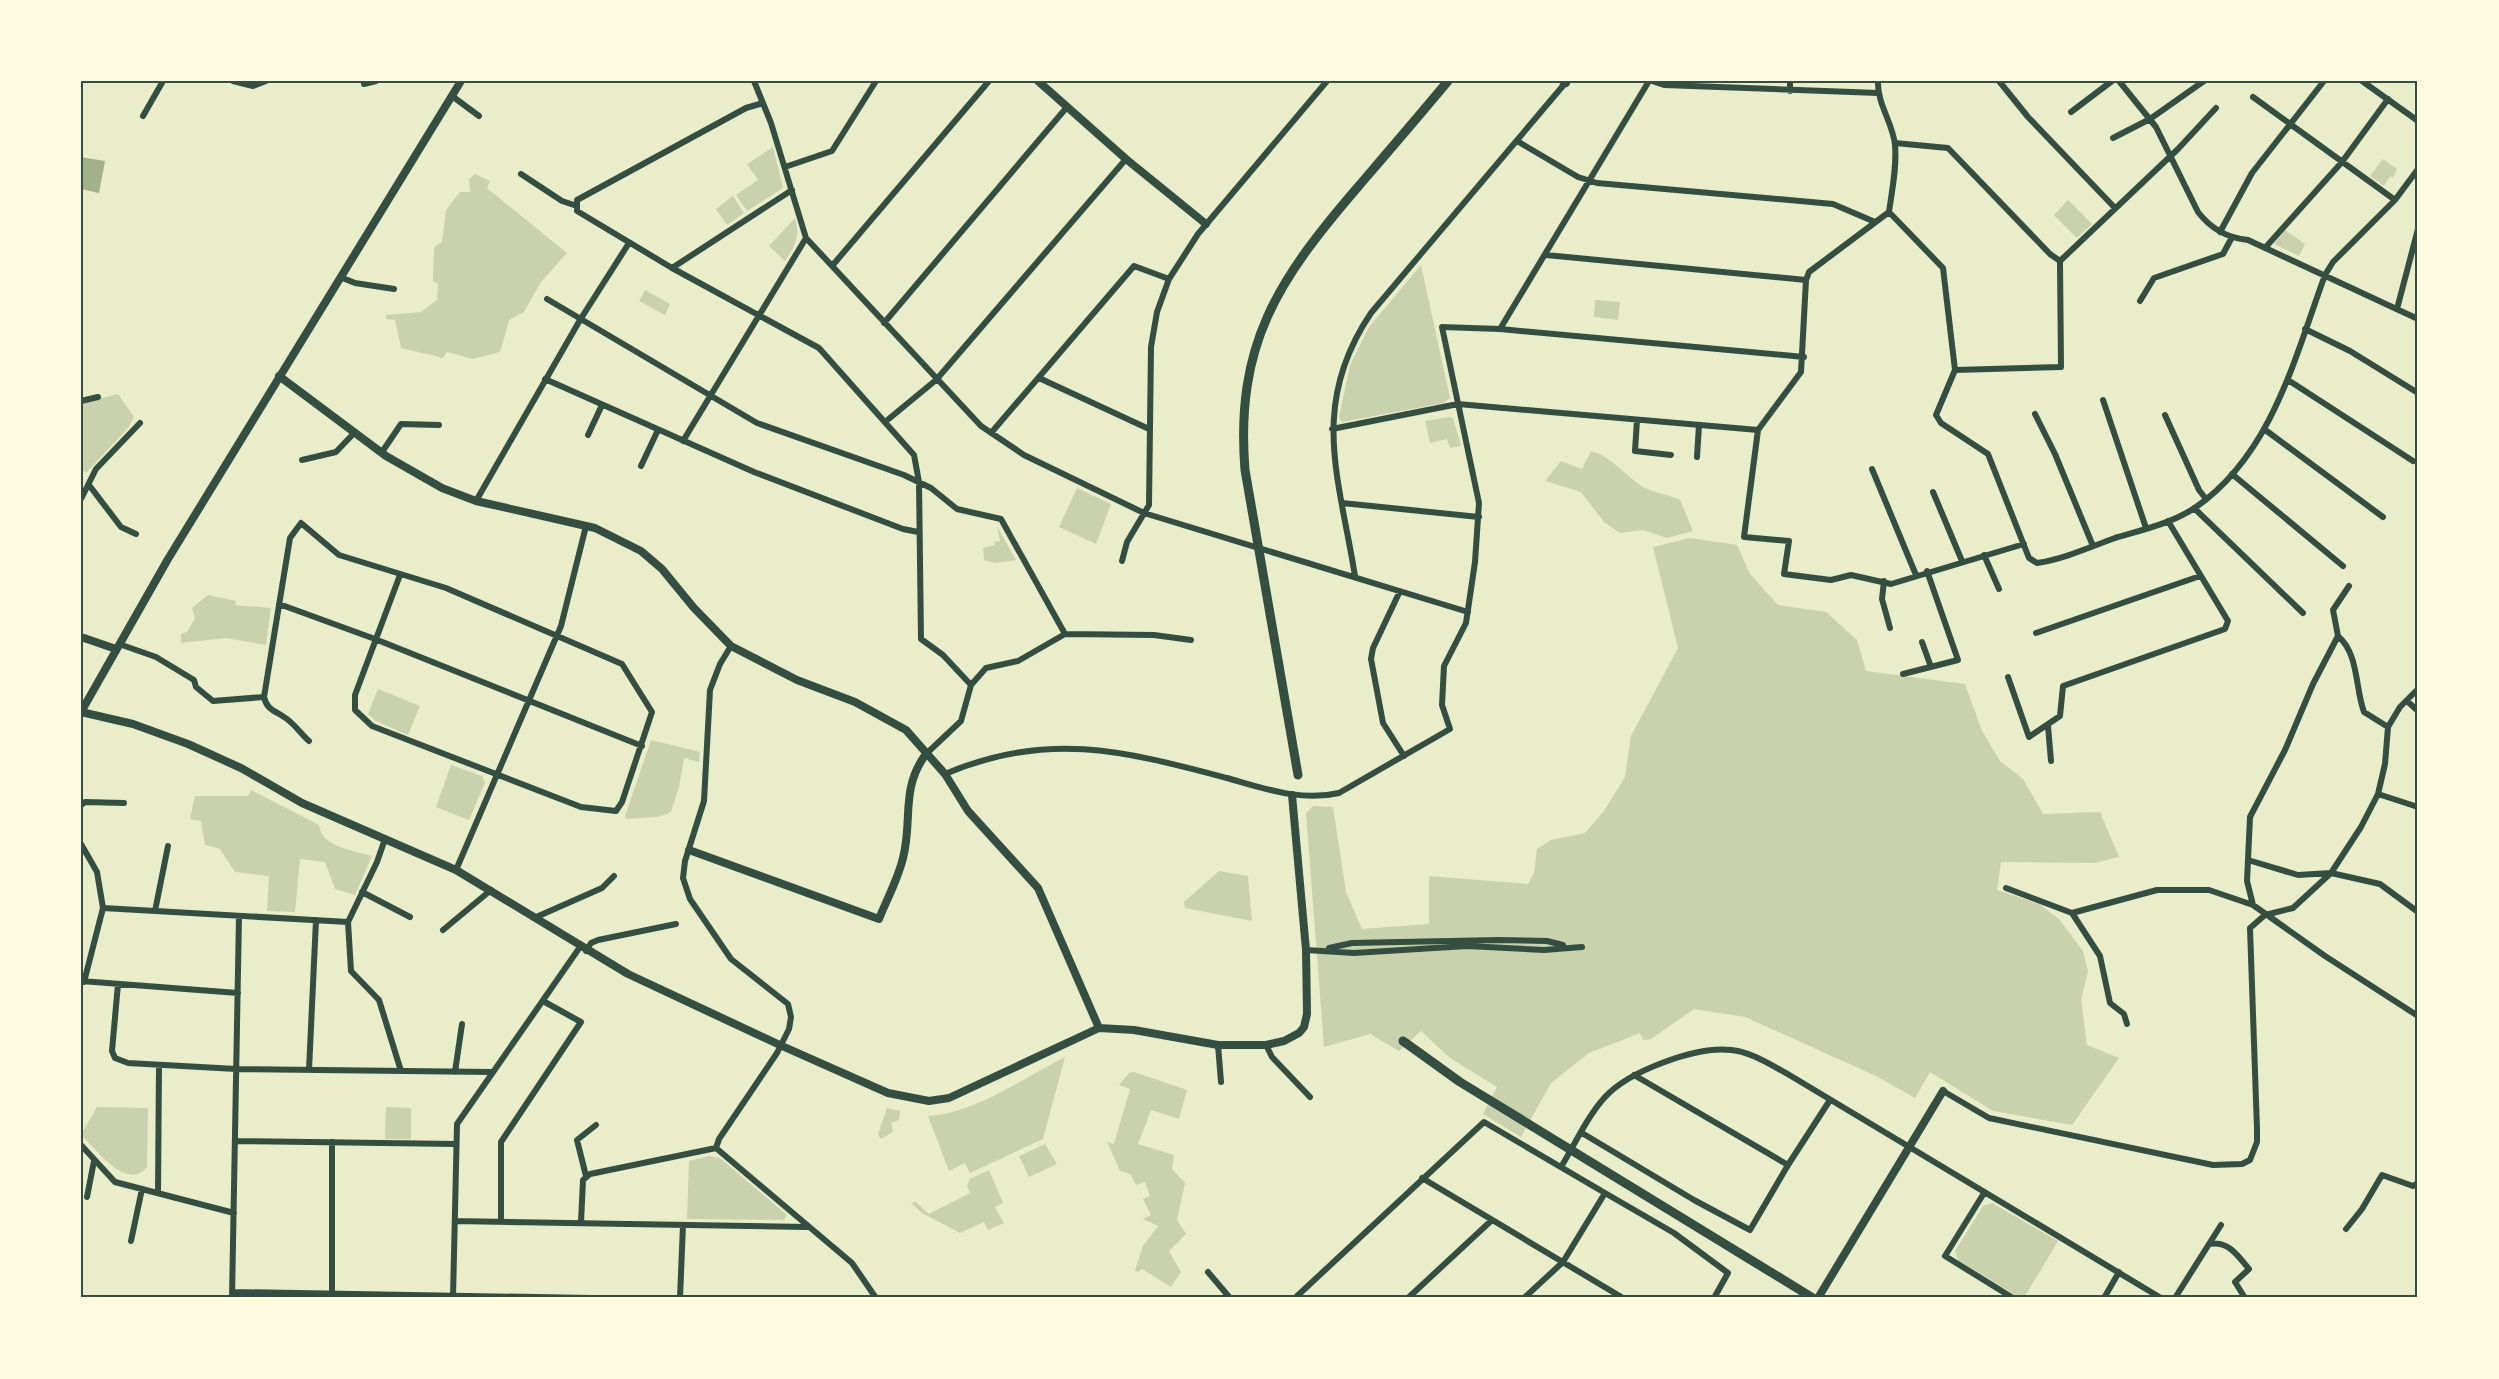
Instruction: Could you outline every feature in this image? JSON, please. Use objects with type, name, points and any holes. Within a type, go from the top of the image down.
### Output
[{"type":"main road","points":[[81,712],[117,647],[279,376],[460,81]]},
{"type":"main road","points":[[1298,775],[1245,470],[1242,422],[1247,378],[1259,333],[1274,299],[1310,243],[1448,81]]},
{"type":"main road","points":[[1402,1041],[1460,1082],[1813,1298]]},
{"type":"street","points":[[143,116],[163,81]]},
{"type":"street","points":[[233,81],[254,86],[266,81]]},
{"type":"street","points":[[364,81],[364,84],[376,81]]},
{"type":"street","points":[[754,81],[785,167],[806,238],[936,380],[991,433],[1024,455],[1144,513],[1468,612]]},
{"type":"street","points":[[785,167],[832,151],[876,81]]},
{"type":"street","points":[[832,266],[989,81]]},
{"type":"street","points":[[1038,81],[1126,159],[1206,224]]},
{"type":"street","points":[[1122,561],[1127,542],[1149,505],[1150,347],[1157,312],[1169,279],[1206,224],[1327,81]]},
{"type":"street","points":[[1500,329],[1650,81],[1664,85],[1878,93]]},
{"type":"street","points":[[1790,81],[1790,91]]},
{"type":"street","points":[[1878,81],[1878,93],[1895,143],[1894,177],[1889,212],[1809,272],[1806,280],[1804,357],[1801,372],[1758,430],[1744,537],[1789,541],[1784,574],[1831,580],[1851,575],[1891,584],[1927,571],[2024,544]]},
{"type":"street","points":[[1999,81],[2028,117],[2115,208]]},
{"type":"street","points":[[2071,112],[2112,81]]},
{"type":"street","points":[[2119,81],[2150,119],[2198,212],[2207,224],[2231,238],[2248,240],[2418,319]]},
{"type":"street","points":[[2113,138],[2150,119],[2204,81]]},
{"type":"street","points":[[2220,232],[2252,173],[2324,81]]},
{"type":"street","points":[[2362,81],[2418,121]]},
{"type":"street","points":[[1355,576],[1334,464],[1333,410],[1342,372],[1365,322],[1565,82]]},
{"type":"street","points":[[452,96],[479,116]]},
{"type":"street","points":[[2253,97],[2395,200]]},
{"type":"street","points":[[2265,248],[2342,162],[2388,99]]},
{"type":"street","points":[[763,103],[746,108],[577,200],[577,211],[672,268],[819,348],[914,455],[919,482],[921,639],[943,655],[971,685]]},
{"type":"street","points":[[884,323],[1067,107]]},
{"type":"street","points":[[1955,370],[2061,367],[2060,261],[2170,156],[2216,108]]},
{"type":"street","points":[[1516,141],[1589,181],[1833,204],[1875,222]]},
{"type":"street","points":[[1895,143],[1948,148],[2050,254],[2060,261]]},
{"type":"street","points":[[885,422],[936,380],[1126,159]]},
{"type":"street","points":[[1889,212],[1942,268],[1955,370],[1936,415],[1941,423],[1988,454],[2029,558],[2037,563],[2168,521],[2194,508],[2232,474],[2265,429],[2288,380],[2325,275],[2333,262],[2395,200],[2418,169]]},
{"type":"street","points":[[521,174],[562,201],[577,206]]},
{"type":"street","points":[[672,268],[792,190]]},
{"type":"street","points":[[2397,309],[2418,229]]},
{"type":"street","points":[[683,441],[806,238]]},
{"type":"street","points":[[2140,302],[2154,278],[2223,254],[2231,238]]},
{"type":"street","points":[[476,501],[545,379],[629,243]]},
{"type":"street","points":[[1546,255],[1806,280]]},
{"type":"street","points":[[991,433],[1134,267],[1169,279]]},
{"type":"street","points":[[340,277],[355,283],[394,290]]},
{"type":"street","points":[[547,299],[757,423],[919,482],[931,488],[957,509],[1001,519],[1065,634]]},
{"type":"street","points":[[945,774],[991,758],[1040,748],[1104,749],[1144,756],[1292,795],[1318,796],[1339,793],[1450,729],[1442,705],[1444,666],[1466,623],[1479,517],[1477,488],[1442,327],[1500,329],[1804,357]]},
{"type":"street","points":[[2305,329],[2349,351],[2418,393]]},
{"type":"street","points":[[279,376],[420,478],[476,501],[606,532],[641,551],[662,569],[694,608],[731,646],[770,668],[855,702],[906,730],[945,774],[968,811],[1038,888],[1099,1028]]},
{"type":"street","points":[[1039,378],[1149,429]]},
{"type":"street","points":[[545,379],[754,472],[903,529],[918,532]]},
{"type":"street","points":[[2288,380],[2413,461]]},
{"type":"street","points":[[81,401],[98,397]]},
{"type":"street","points":[[2103,400],[2146,528]]},
{"type":"street","points":[[1332,429],[1458,404],[1758,430]]},
{"type":"street","points":[[588,435],[602,405]]},
{"type":"street","points":[[2035,414],[2055,454],[2093,546]]},
{"type":"street","points":[[2165,415],[2199,490],[2206,499]]},
{"type":"street","points":[[1637,420],[1635,451],[1671,455]]},
{"type":"street","points":[[81,499],[96,470],[140,423]]},
{"type":"street","points":[[382,452],[401,424],[439,425]]},
{"type":"street","points":[[1697,458],[1699,425]]},
{"type":"street","points":[[2265,429],[2383,517]]},
{"type":"street","points":[[641,465],[658,430]]},
{"type":"street","points":[[302,460],[336,452],[355,432]]},
{"type":"street","points":[[1872,469],[1916,575]]},
{"type":"street","points":[[2232,474],[2343,566]]},
{"type":"street","points":[[89,485],[121,527],[136,534]]},
{"type":"street","points":[[1933,492],[1962,561]]},
{"type":"street","points":[[1342,503],[1479,517]]},
{"type":"street","points":[[2194,508],[2303,613]]},
{"type":"street","points":[[2008,676],[2029,737],[2060,716],[2063,686],[2224,629],[2228,621],[2168,521]]},
{"type":"street","points":[[309,741],[285,717],[273,712],[266,705],[264,697],[290,538],[301,523],[339,555],[446,588],[622,664],[652,712],[622,802],[616,810],[581,807],[372,726],[355,710],[355,695],[400,575]]},
{"type":"street","points":[[456,870],[556,637],[586,526]]},
{"type":"street","points":[[1984,555],[1999,589]]},
{"type":"street","points":[[1903,674],[1958,660],[1927,571]]},
{"type":"street","points":[[2036,633],[2200,576]]},
{"type":"street","points":[[1884,581],[1882,599],[1890,628]]},
{"type":"street","points":[[2253,905],[2247,881],[2250,817],[2253,807],[2281,758],[2313,684],[2338,636],[2333,610],[2349,586]]},
{"type":"street","points":[[1400,591],[1373,648],[1371,659],[1383,723],[1404,756]]},
{"type":"street","points":[[279,604],[375,639],[642,746]]},
{"type":"street","points":[[689,850],[879,919],[904,857],[909,786],[916,768],[926,754],[961,721],[971,685],[986,668],[1018,661],[1065,634],[1154,635],[1191,640]]},
{"type":"street","points":[[2338,636],[2344,641],[2351,655],[2364,712],[2388,728]]},
{"type":"street","points":[[81,637],[156,657],[194,680],[196,687],[213,701],[264,697]]},
{"type":"street","points":[[1922,642],[1931,667]]},
{"type":"street","points":[[716,1148],[719,1138],[782,1046],[791,1017],[788,1004],[731,959],[690,898],[683,878],[704,801],[710,690],[720,664],[731,646]]},
{"type":"street","points":[[1818,1298],[1943,1091],[1989,1119],[2213,1165],[2242,1164],[2250,1160],[2257,1143],[2257,1130],[2250,928],[2265,915],[2294,908],[2331,873],[2361,827],[2378,794],[2385,764],[2388,728],[2400,706],[2408,701],[2418,689]]},
{"type":"street","points":[[2408,701],[2418,711]]},
{"type":"street","points":[[81,712],[133,724],[188,744],[242,768],[302,803],[456,870],[583,949],[664,993],[888,1093],[929,1101],[949,1098],[1099,1028],[1118,1028],[1218,1045],[1266,1045],[1292,1038],[1304,1027],[1308,1008],[1306,950],[1292,795]]},
{"type":"street","points":[[2048,726],[2051,761]]},
{"type":"street","points":[[2378,794],[2418,807]]},
{"type":"street","points":[[81,804],[85,802],[124,803]]},
{"type":"street","points":[[385,839],[348,922],[351,971],[379,1000],[401,1071]]},
{"type":"street","points":[[81,844],[97,872],[103,909],[83,982],[238,993]]},
{"type":"street","points":[[155,911],[168,846]]},
{"type":"street","points":[[2248,860],[2298,875],[2331,873],[2380,884],[2418,912]]},
{"type":"street","points":[[534,918],[602,888],[614,876]]},
{"type":"street","points":[[2006,888],[2072,913],[2157,890],[2209,890],[2253,905],[2418,1016]]},
{"type":"street","points":[[443,930],[491,890]]},
{"type":"street","points":[[362,892],[410,917]]},
{"type":"street","points":[[103,909],[348,922]]},
{"type":"street","points":[[2072,913],[2100,956],[2110,1003],[2124,1014],[2127,1024]]},
{"type":"street","points":[[239,916],[232,1295],[333,1294],[591,1298]]},
{"type":"street","points":[[309,1070],[316,920]]},
{"type":"street","points":[[453,1297],[458,1124],[492,1072],[583,949],[598,940],[676,924]]},
{"type":"street","points":[[1322,950],[1352,943],[1498,940],[1547,941],[1582,947]]},
{"type":"street","points":[[1306,950],[1354,953],[1467,946],[1544,950],[1567,946]]},
{"type":"street","points":[[118,984],[112,1051],[115,1058],[128,1063],[236,1069],[492,1072]]},
{"type":"street","points":[[501,1221],[501,1142],[581,1022],[543,1001]]},
{"type":"street","points":[[455,1072],[462,1024]]},
{"type":"street","points":[[1218,1045],[1221,1082]]},
{"type":"street","points":[[1266,1045],[1272,1057],[1310,1096]]},
{"type":"street","points":[[1561,1167],[1606,1096],[1634,1075],[1704,1052],[1731,1050],[1765,1061],[2161,1298]]},
{"type":"street","points":[[158,1193],[159,1065]]},
{"type":"street","points":[[1634,1075],[1788,1165]]},
{"type":"street","points":[[1582,1133],[1694,1200],[1750,1230],[1830,1100]]},
{"type":"street","points":[[1295,1298],[1484,1122],[1674,1233],[1728,1273],[1714,1298]]},
{"type":"street","points":[[581,1222],[586,1176],[577,1140],[596,1125]]},
{"type":"street","points":[[236,1141],[456,1144]]},
{"type":"street","points":[[332,1143],[333,1294]]},
{"type":"street","points":[[81,1145],[115,1182],[234,1213]]},
{"type":"street","points":[[586,1176],[716,1148]]},
{"type":"street","points":[[716,1148],[852,1263],[876,1298]]},
{"type":"street","points":[[87,1197],[94,1161]]},
{"type":"street","points":[[2346,1229],[2362,1209],[2382,1175],[2413,1186],[2418,1183]]},
{"type":"street","points":[[1422,1178],[1623,1298]]},
{"type":"street","points":[[130,1242],[142,1189]]},
{"type":"street","points":[[1524,1298],[1563,1262],[1605,1193]]},
{"type":"street","points":[[1984,1193],[1945,1256],[2013,1298]]},
{"type":"street","points":[[1408,1298],[1492,1220]]},
{"type":"street","points":[[454,1221],[807,1227]]},
{"type":"street","points":[[680,1298],[683,1225]]},
{"type":"street","points":[[2175,1298],[2221,1225]]},
{"type":"street","points":[[2209,1244],[2219,1243],[2229,1246],[2249,1269],[2235,1282],[2245,1298]]},
{"type":"street","points":[[1208,1272],[1230,1298]]},
{"type":"street","points":[[2104,1298],[2119,1272]]},
{"type":"shaded area","points":[[773,147],[783,188],[747,211],[736,195],[758,180],[747,164]]},
{"type":"shaded area","points":[[81,157],[105,161],[99,193],[81,189]]},
{"type":"shaded area","points":[[2383,159],[2397,169],[2393,178],[2390,176],[2384,186],[2370,176]]},
{"type":"shaded area","points":[[475,174],[490,181],[487,188],[567,253],[541,282],[524,312],[509,320],[500,352],[473,359],[447,352],[443,358],[401,348],[395,320],[386,319],[386,315],[421,312],[437,300],[438,284],[433,281],[434,247],[442,242],[446,210],[460,192],[470,192],[469,179]]},
{"type":"shaded area","points":[[733,196],[744,213],[727,225],[716,209]]},
{"type":"shaded area","points":[[2068,200],[2092,224],[2077,238],[2054,215]]},
{"type":"shaded area","points":[[795,218],[796,241],[785,261],[769,246]]},
{"type":"shaded area","points":[[2285,230],[2305,244],[2299,256],[2274,244]]},
{"type":"shaded area","points":[[1421,265],[1450,398],[1444,403],[1342,422],[1339,418],[1350,365],[1369,327]]},
{"type":"shaded area","points":[[645,290],[670,304],[665,315],[639,301]]},
{"type":"shaded area","points":[[1595,300],[1620,302],[1618,320],[1594,317]]},
{"type":"shaded area","points":[[118,394],[134,417],[128,428],[87,472],[81,471],[81,403]]},
{"type":"shaded area","points":[[1453,418],[1461,446],[1450,448],[1447,439],[1430,443],[1425,421]]},
{"type":"shaded area","points":[[1591,451],[1612,462],[1643,487],[1680,500],[1693,531],[1667,538],[1643,530],[1620,533],[1604,522],[1581,492],[1545,481],[1561,461],[1582,469]]},
{"type":"shaded area","points":[[1077,488],[1111,504],[1096,544],[1059,527]]},
{"type":"shaded area","points":[[997,526],[1016,560],[995,563],[984,560],[983,548],[1000,541]]},
{"type":"shaded area","points":[[1690,538],[1737,545],[1750,574],[1778,605],[1826,612],[1857,640],[1866,671],[1965,684],[1982,731],[2000,761],[2023,779],[2043,814],[2100,812],[2119,857],[2094,863],[2001,862],[1997,890],[2039,904],[2059,919],[2083,951],[2088,971],[2081,1000],[2087,1045],[2119,1058],[2072,1125],[1993,1111],[1930,1072],[1915,1098],[1876,1076],[1745,1017],[1694,1009],[1651,1039],[1643,1040],[1640,1033],[1589,1053],[1551,1083],[1521,1137],[1483,1114],[1497,1087],[1450,1058],[1421,1031],[1399,1051],[1370,1034],[1324,1047],[1306,813],[1313,806],[1333,807],[1346,892],[1362,929],[1429,924],[1429,876],[1528,884],[1534,873],[1537,849],[1551,840],[1585,833],[1604,811],[1625,777],[1631,736],[1678,648],[1653,547]]},
{"type":"shaded area","points":[[208,595],[236,601],[235,605],[271,608],[266,645],[226,638],[181,643],[181,634],[187,632],[195,618],[192,608]]},
{"type":"shaded area","points":[[378,689],[420,706],[408,735],[376,721],[368,714]]},
{"type":"shaded area","points":[[651,740],[700,752],[699,762],[684,758],[679,787],[671,812],[657,817],[627,819],[625,816]]},
{"type":"shaded area","points":[[451,765],[482,776],[485,783],[469,820],[436,807]]},
{"type":"shaded area","points":[[251,790],[319,825],[321,833],[332,843],[372,856],[355,895],[335,889],[325,862],[300,859],[295,912],[267,911],[269,876],[235,872],[220,849],[205,845],[201,821],[190,819],[195,796],[248,796]]},
{"type":"shaded area","points":[[1219,871],[1248,876],[1252,921],[1185,908],[1184,902]]},
{"type":"shaded area","points":[[1065,1057],[1043,1139],[970,1173],[965,1163],[949,1171],[928,1116],[981,1102]]},
{"type":"shaded area","points":[[1134,1072],[1187,1090],[1179,1119],[1151,1110],[1138,1144],[1174,1155],[1172,1169],[1185,1183],[1177,1220],[1186,1234],[1169,1251],[1181,1272],[1171,1287],[1142,1269],[1138,1272],[1135,1270],[1143,1246],[1158,1226],[1143,1219],[1151,1215],[1143,1199],[1150,1196],[1145,1182],[1136,1185],[1130,1174],[1120,1171],[1107,1142],[1114,1144],[1130,1089],[1119,1085],[1129,1073]]},
{"type":"shaded area","points":[[97,1107],[148,1108],[147,1167],[139,1173],[130,1175],[121,1172],[103,1158],[81,1135]]},
{"type":"shaded area","points":[[386,1107],[411,1108],[411,1139],[385,1139]]},
{"type":"shaded area","points":[[887,1108],[900,1111],[899,1120],[891,1123],[893,1132],[881,1139],[878,1134]]},
{"type":"shaded area","points":[[1045,1144],[1057,1164],[1029,1177],[1019,1156]]},
{"type":"shaded area","points":[[709,1156],[720,1158],[787,1215],[784,1220],[687,1219],[689,1161]]},
{"type":"shaded area","points":[[989,1170],[1003,1203],[995,1207],[1004,1223],[988,1230],[984,1222],[960,1233],[922,1213],[911,1203],[916,1202],[929,1214],[970,1193],[967,1186],[970,1179]]},
{"type":"shaded area","points":[[1992,1203],[2058,1241],[2024,1298],[2020,1298],[1958,1260],[1955,1251],[1983,1206]]}]
